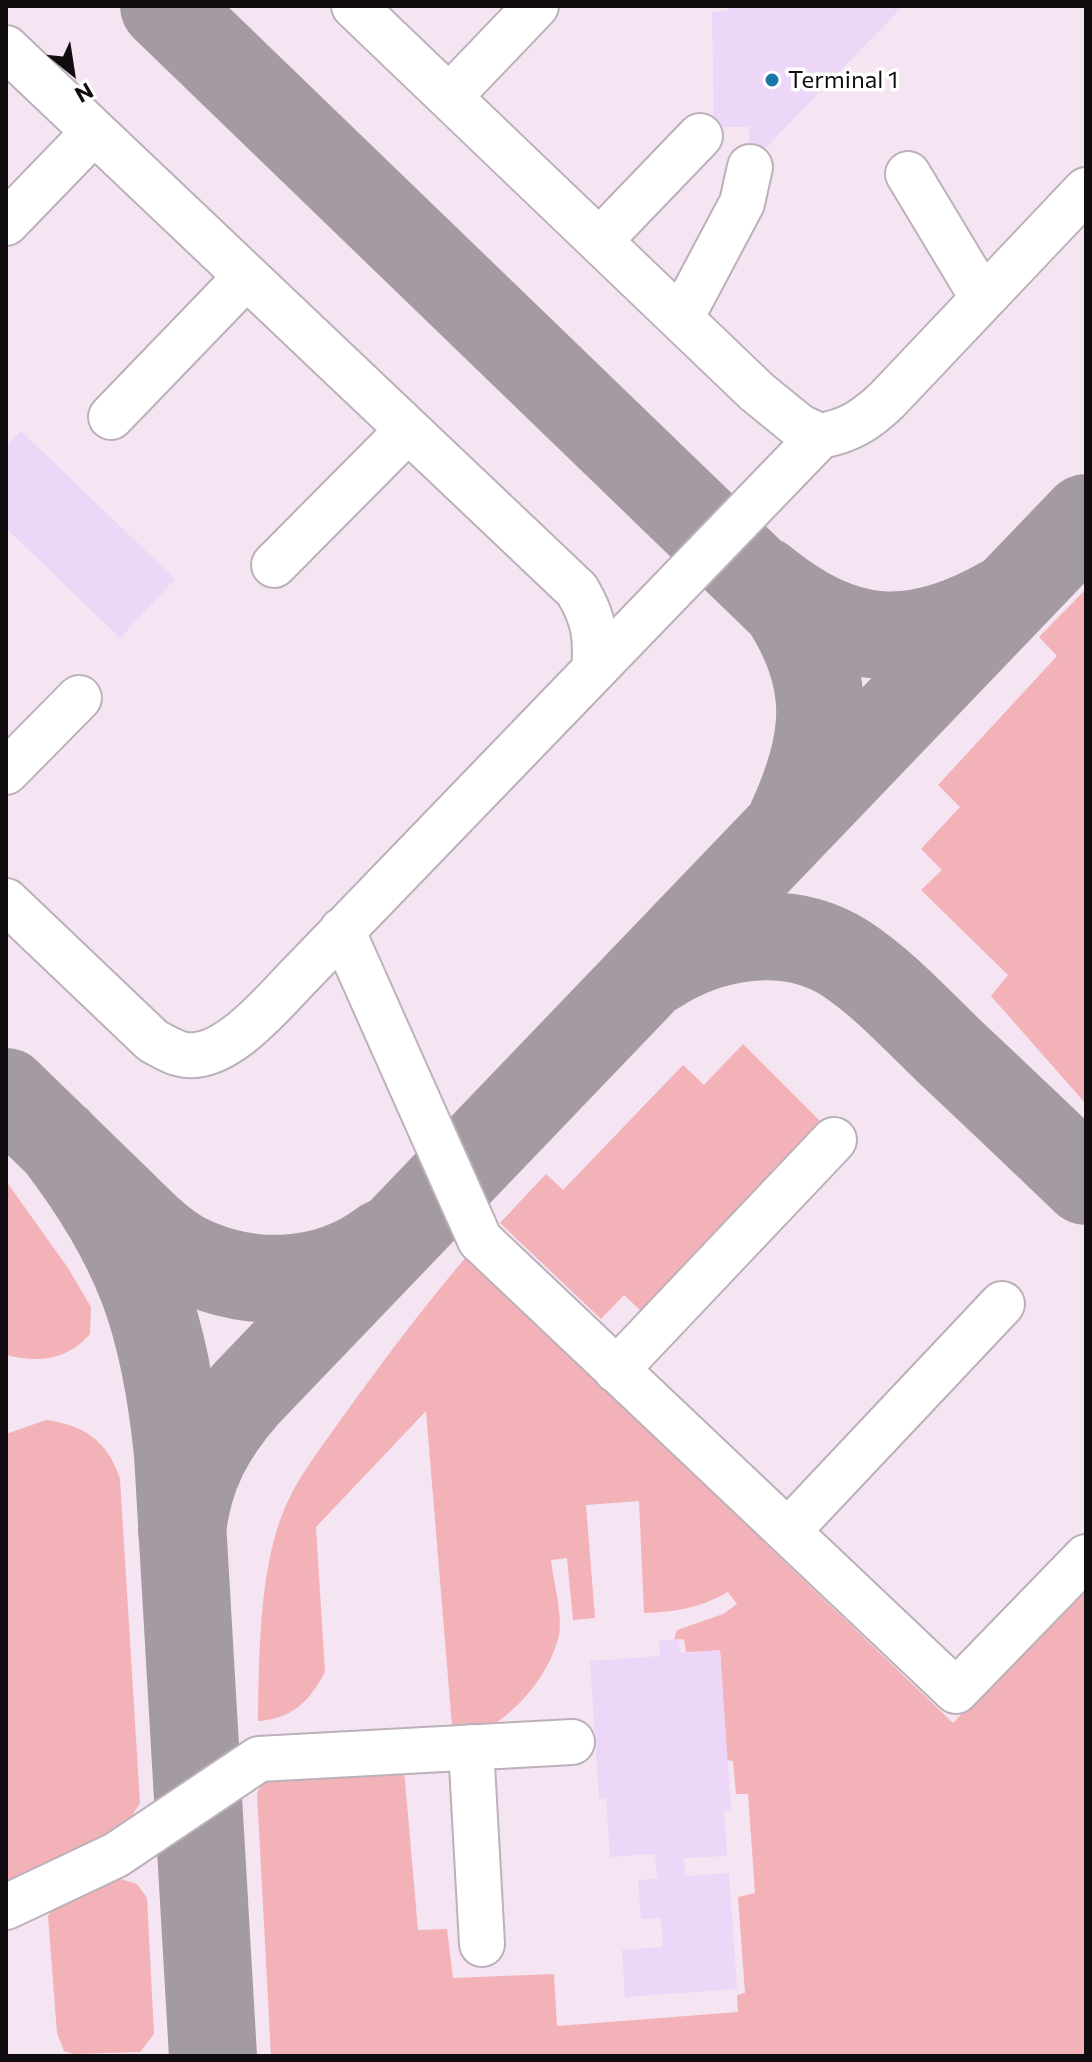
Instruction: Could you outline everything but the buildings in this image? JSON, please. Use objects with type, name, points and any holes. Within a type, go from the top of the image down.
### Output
[{"type":"lane","points":[[354,6],[757,392],[800,427],[820,436],[840,433],[863,422],[1086,190]]},
{"type":"lane","points":[[449,97],[536,6]]},
{"type":"lane","points":[[6,48],[577,590],[590,612],[597,638],[594,670]]},
{"type":"lane","points":[[6,223],[94,132]]},
{"type":"lane","points":[[600,240],[700,136]]},
{"type":"lane","points":[[681,318],[742,203],[750,167]]},
{"type":"lane","points":[[908,174],[982,297]]},
{"type":"lane","points":[[111,417],[246,277]]},
{"type":"lane","points":[[274,565],[407,431]]},
{"type":"lane","points":[[6,901],[153,1041],[183,1055],[221,1048],[253,1023],[820,436]]},
{"type":"lane","points":[[6,772],[79,698]]},
{"type":"lane","points":[[342,930],[480,1240],[956,1691],[1086,1557]]},
{"type":"lane","points":[[616,1370],[834,1140]]},
{"type":"lane","points":[[788,1531],[1002,1304]]},
{"type":"lane","points":[[6,1907],[116,1855],[259,1759],[572,1742]]},
{"type":"lane","points":[[471,1747],[482,1944]]},
{"type":"shaded area","points":[[6,6],[1086,6],[1086,2056],[6,2056]]},
{"type":"shaded area","points":[[1086,589],[1086,1104],[991,996],[1008,975],[921,890],[942,870],[921,849],[960,807],[938,785],[1057,656],[1039,637]]},
{"type":"shaded area","points":[[743,1044],[821,1122],[642,1312],[624,1295],[601,1319],[500,1223],[546,1174],[563,1190],[683,1065],[704,1085]]},
{"type":"shaded area","points":[[6,1181],[68,1268],[91,1307],[90,1334],[72,1349],[52,1357],[30,1359],[6,1355]]},
{"type":"shaded area","points":[[466,1257],[953,1723],[1086,1585],[1086,2056],[271,2056],[257,1793],[263,1782],[404,1770],[418,1930],[447,1929],[453,1978],[554,1974],[557,2026],[738,2012],[737,1995],[745,1993],[738,1897],[755,1893],[748,1794],[736,1794],[733,1761],[727,1760],[720,1651],[686,1652],[684,1639],[674,1640],[677,1630],[723,1614],[737,1604],[728,1592],[687,1608],[644,1613],[639,1501],[586,1505],[595,1618],[573,1620],[567,1558],[551,1560],[560,1617],[559,1635],[547,1667],[513,1709],[486,1730],[471,1737],[452,1726],[426,1411],[316,1527],[325,1672],[299,1707],[281,1717],[258,1721],[265,1586],[276,1534],[289,1498],[309,1464],[370,1380]]},
{"type":"shaded area","points":[[46,1420],[72,1426],[93,1437],[109,1454],[120,1479],[140,1803],[126,1825],[6,1895],[6,1434]]},
{"type":"shaded area","points":[[111,1876],[137,1884],[147,1898],[154,2034],[140,2052],[73,2054],[64,2051],[57,2033],[48,1916],[55,1904]]},
{"type":"taxiway","points":[[164,6],[785,606],[812,660],[820,712],[813,764],[791,821]]},
{"type":"taxiway","points":[[182,1531],[195,1474],[222,1425],[246,1394],[1086,518]]},
{"type":"taxiway","points":[[763,581],[822,620],[851,630],[880,635],[909,635],[939,628],[971,617],[1004,600]]},
{"type":"taxiway","points":[[655,971],[699,949],[748,937],[774,936],[822,946],[845,958],[886,990],[1086,1181]]},
{"type":"taxiway","points":[[6,1092],[153,1235],[181,1255],[206,1266],[258,1278],[311,1276],[361,1258],[384,1243]]},
{"type":"taxiway","points":[[58,1142],[86,1180],[128,1253],[144,1289],[165,1365],[178,1454],[213,2056]]},
{"type":"place","name":"Terminal 1","points":[[772,80]]}]
